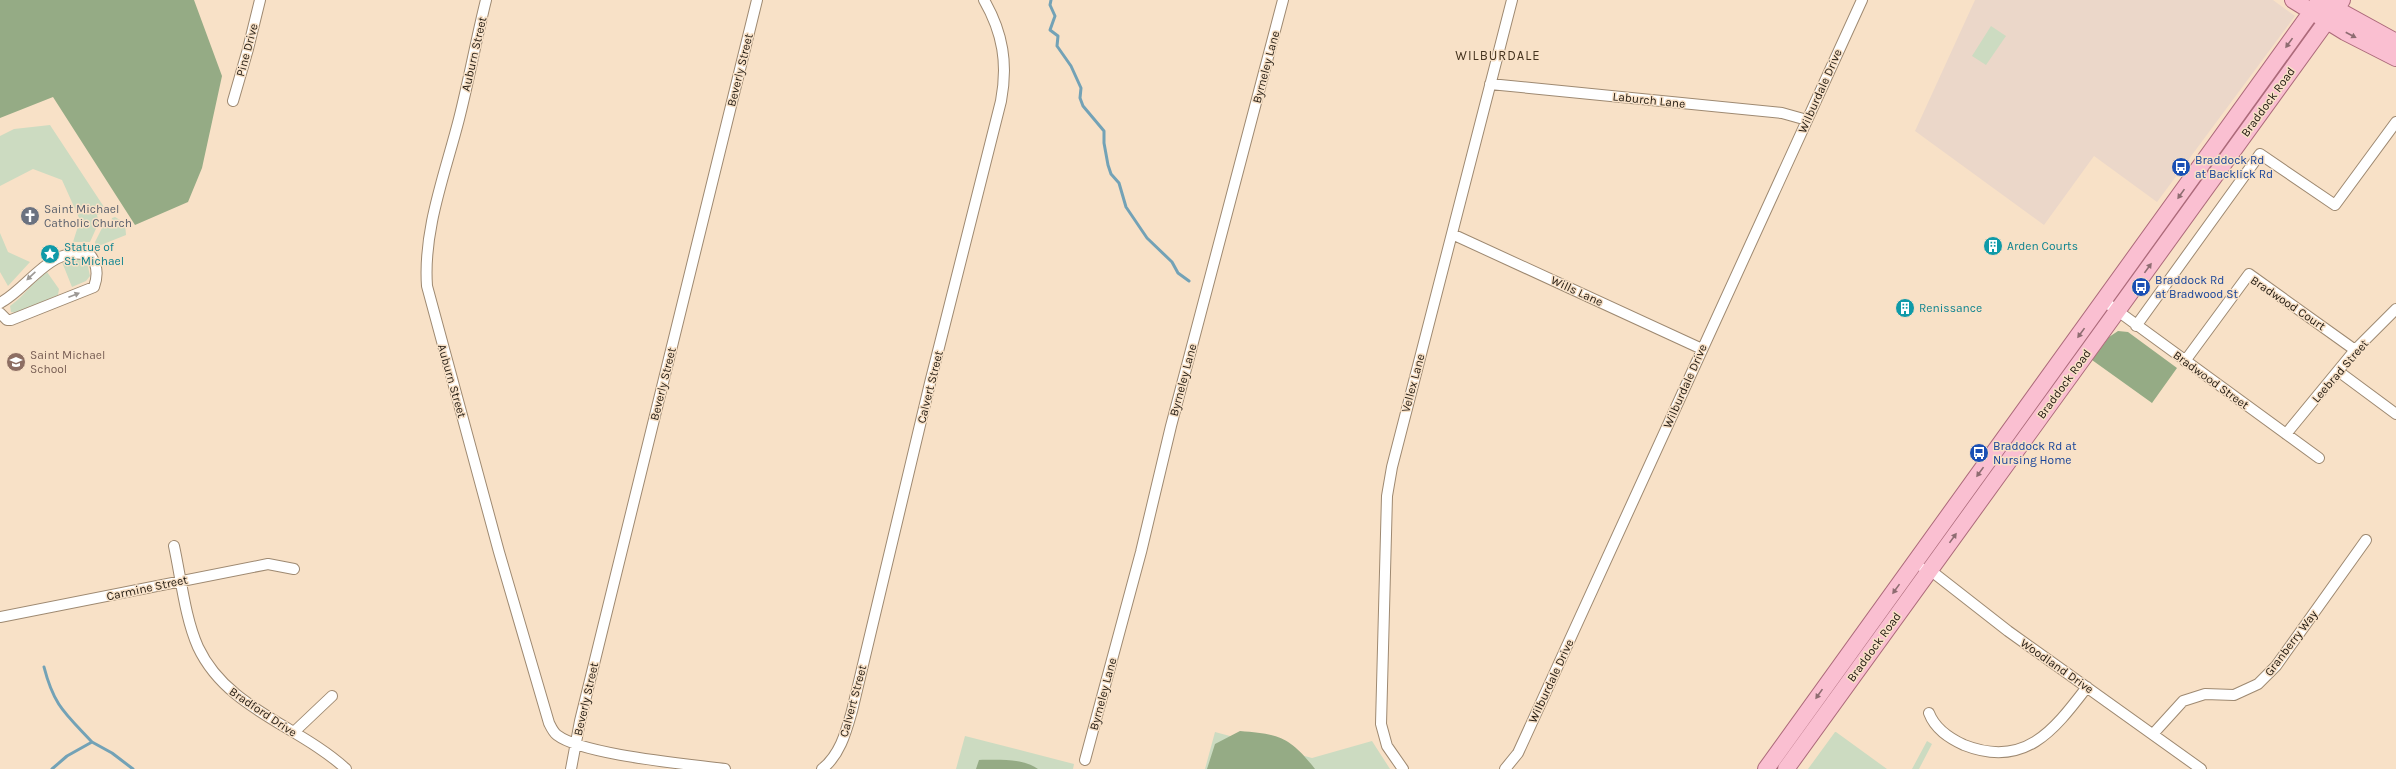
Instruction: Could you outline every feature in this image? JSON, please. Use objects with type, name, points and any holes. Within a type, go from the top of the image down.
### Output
[{"type":"main road","points":[[2293,0],[2317,4],[2335,10],[2396,42]]},
{"type":"main road","name":"Braddock Road","points":[[1766,769],[2317,4]]},
{"type":"main road","points":[[2335,10],[2396,58]]},
{"type":"main road","name":"Braddock Road","points":[[1786,769],[2335,10]]},
{"type":"street","name":"Pine Drive","points":[[233,101],[260,0]]},
{"type":"street","name":"Auburn Street","points":[[486,0],[462,108],[428,237],[426,260],[427,286],[501,559],[549,723],[558,736],[576,744]]},
{"type":"street","name":"Beverly Street","points":[[571,769],[757,0]]},
{"type":"street","name":"Calvert Street","points":[[822,769],[833,758],[839,749],[852,711],[930,383],[1001,101],[1005,68],[1004,50],[994,17],[984,0]]},
{"type":"street","name":"Byrneley Lane","points":[[1085,760],[1141,552],[1171,426],[1283,0]]},
{"type":"street","name":"Vellex Lane","points":[[1403,769],[1387,746],[1381,724],[1386,507],[1392,467],[1512,0]]},
{"type":"street","name":"Wilburdale Drive","points":[[1505,769],[1518,753],[1862,0]]},
{"type":"street","name":"Laburch Lane","points":[[1490,84],[1782,113],[1807,120]]},
{"type":"street","points":[[2136,326],[2260,154],[2335,205],[2396,122]]},
{"type":"street","name":"Wills Lane","points":[[1452,234],[1702,349]]},
{"type":"street","points":[[0,304],[14,294],[32,276],[55,260],[71,254],[82,253],[91,256],[94,260],[97,276],[94,287],[11,320],[7,320],[0,312]]},
{"type":"street","name":"Bradwood Court","points":[[2185,361],[2249,274],[2356,350]]},
{"type":"street","name":"Bradwood Street","points":[[2104,301],[2136,326],[2319,458]]},
{"type":"street","name":"Leebrad Street","points":[[2286,434],[2356,350],[2396,309]]},
{"type":"street","points":[[2338,371],[2396,414]]},
{"type":"street","name":"Granberry Way","points":[[2153,734],[2183,701],[2205,694],[2234,695],[2258,684],[2276,666],[2366,540]]},
{"type":"street","name":"Bradford Drive","points":[[174,546],[193,632],[198,646],[215,676],[241,700],[324,751],[346,769]]},
{"type":"street","name":"Carmine Street","points":[[0,617],[268,564],[294,569]]},
{"type":"street","name":"Woodland Drive","points":[[1912,566],[1930,570],[2008,631],[2201,769]]},
{"type":"street","points":[[1929,713],[1932,723],[1953,740],[1982,753],[2009,754],[2033,747],[2044,740],[2054,731],[2087,687]]},
{"type":"street","points":[[294,732],[332,696]]},
{"type":"street","points":[[576,744],[599,750],[725,769]]},
{"type":"shaded area","points":[[1975,0],[2273,0],[2295,16],[2157,202],[2094,156],[2044,225],[1915,131]]},
{"type":"green space","points":[[0,0],[194,0],[222,76],[202,168],[188,202],[135,225],[53,97],[0,118]]},
{"type":"green space","points":[[1991,26],[2006,36],[1986,65],[1972,56]]},
{"type":"green space","points":[[50,125],[104,207],[103,213],[97,215],[99,222],[90,242],[73,242],[80,220],[62,180],[33,169],[0,186],[0,136],[14,129]]},
{"type":"green space","points":[[115,217],[125,223],[126,235],[96,247],[95,242],[103,226],[111,224],[112,218]]},
{"type":"green space","points":[[0,233],[8,252],[30,262],[8,286],[0,272]]},
{"type":"green space","points":[[79,258],[87,262],[90,276],[86,281],[72,287],[62,262]]},
{"type":"green space","points":[[47,272],[59,289],[58,295],[16,313],[11,312],[10,306]]},
{"type":"green space","points":[[2118,331],[2128,332],[2177,368],[2152,403],[2092,360],[2109,337]]},
{"type":"green space","points":[[1240,731],[1265,734],[1283,739],[1298,750],[1315,769],[1207,769],[1215,744]]},
{"type":"green space","points":[[1215,732],[1312,758],[1372,741],[1390,769],[1205,769]]},
{"type":"green space","points":[[1836,732],[1887,769],[1808,769]]},
{"type":"green space","points":[[965,736],[1074,764],[1073,769],[956,769]]},
{"type":"green space","points":[[1927,741],[1932,744],[1919,769],[1912,769]]},
{"type":"green space","points":[[979,760],[1018,761],[1032,765],[1038,769],[976,769]]},
{"type":"waterway","points":[[1051,0],[1050,5],[1055,16],[1050,30],[1058,36],[1057,46],[1071,66],[1081,88],[1080,98],[1083,106],[1104,131],[1104,143],[1108,165],[1111,174],[1119,183],[1126,207],[1147,238],[1172,262],[1178,273],[1189,281]]},
{"type":"waterway","points":[[44,667],[56,700],[68,716],[92,742]]},
{"type":"waterway","points":[[52,769],[67,756],[92,742],[112,753],[133,769]]},
{"type":"place","name":"Braddock Rd at Backlick Rd","points":[[2181,167]]},
{"type":"place","name":"Saint Michael Catholic Church","points":[[30,216]]},
{"type":"place","name":"Arden Courts","points":[[1993,246]]},
{"type":"place","name":"Statue of St. Michael","points":[[50,254]]},
{"type":"place","name":"Braddock Rd at Bradwood St","points":[[2141,287]]},
{"type":"place","name":"Renissance","points":[[1905,308]]},
{"type":"place","name":"Saint Michael School","points":[[16,362]]},
{"type":"place","name":"Braddock Rd at Nursing Home","points":[[1979,453]]},
{"type":"district","name":"WILBURDALE","points":[[1498,55]]}]
